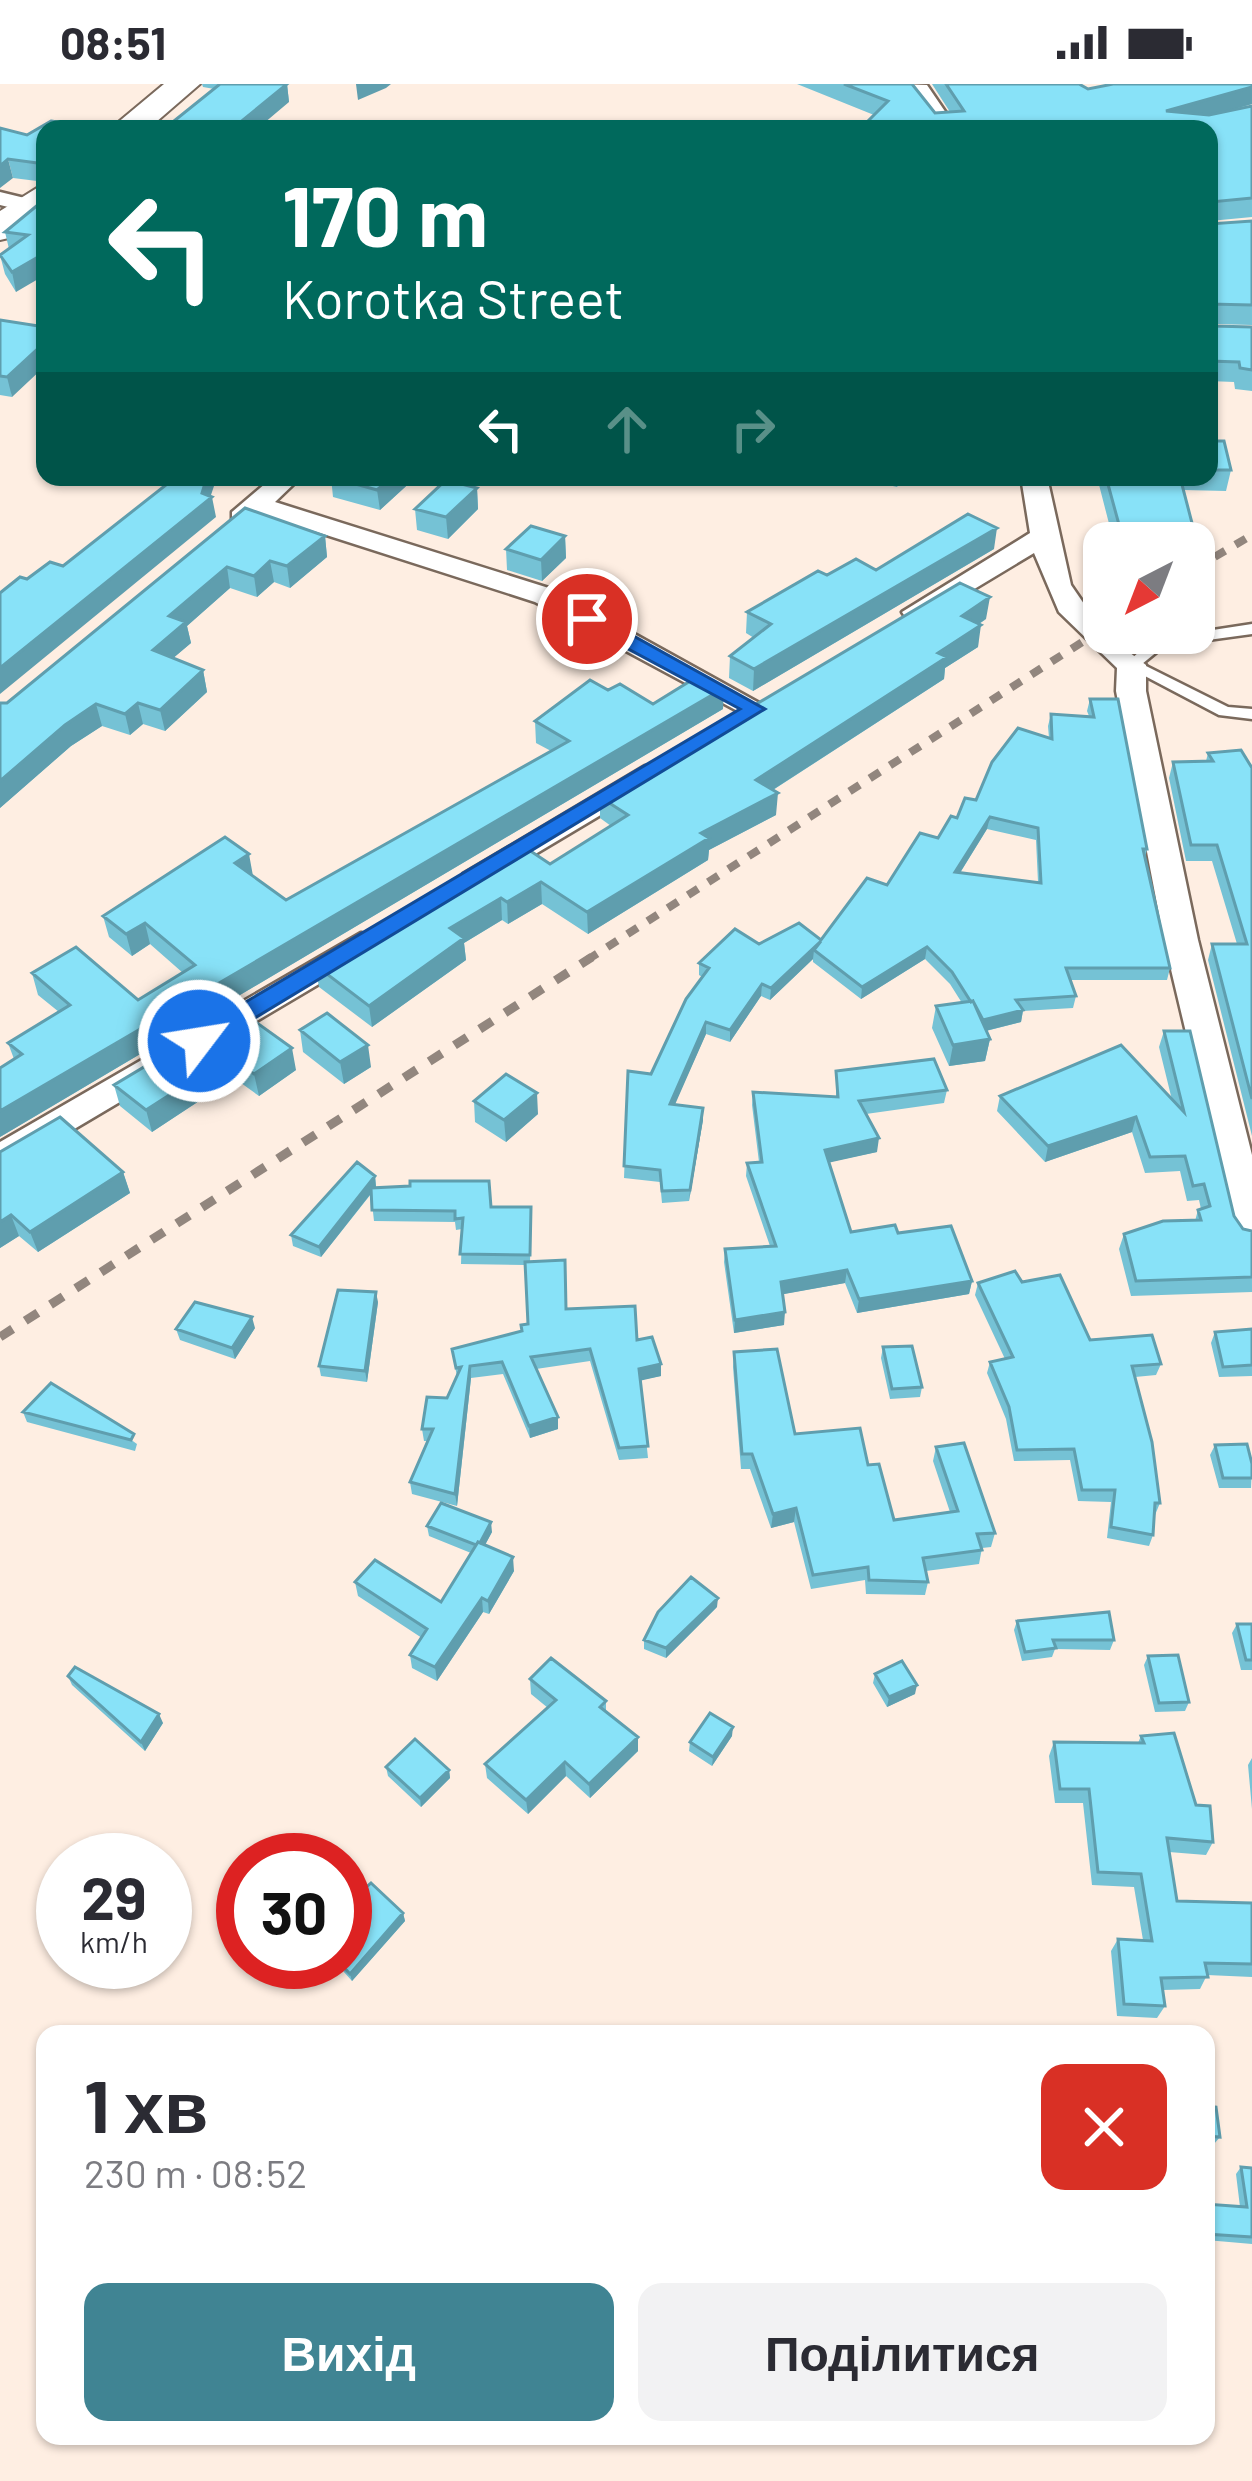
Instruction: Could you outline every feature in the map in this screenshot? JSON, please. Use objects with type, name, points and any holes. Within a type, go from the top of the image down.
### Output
[{"type":"highway","points":[[138,120],[184,84]]},
{"type":"highway","points":[[0,229],[25,199]]},
{"type":"street","points":[[917,86],[940,120]]},
{"type":"street","points":[[221,535],[278,486]]},
{"type":"street","points":[[1035,486],[1051,578],[1090,637],[1132,664],[1131,691],[1181,940],[1252,1230]]},
{"type":"street","points":[[258,505],[545,596],[764,703],[714,733]]},
{"type":"street","points":[[889,628],[1043,536]]},
{"type":"street","points":[[449,891],[673,758]]},
{"type":"street","points":[[0,1159],[388,928]]},
{"type":"lane","points":[[1252,628],[1160,642],[1132,664],[1226,712],[1252,714]]},
{"type":"building","points":[[220,84],[287,84],[243,120],[175,120]]},
{"type":"building","points":[[844,84],[912,84],[935,113],[964,111],[946,84],[1079,84],[1088,89],[1113,84],[1252,84],[1166,111],[1209,115],[1252,106],[1252,198],[1218,201],[1218,120],[869,120],[888,101]]},
{"type":"building","points":[[0,128],[27,135],[36,130],[36,163],[8,159],[0,166]]},
{"type":"building","points":[[36,206],[36,258],[12,272],[0,255],[28,235],[5,232]]},
{"type":"building","points":[[1252,221],[1252,305],[1218,304],[1218,223]]},
{"type":"building","points":[[0,320],[36,326],[36,350],[7,377],[0,376]]},
{"type":"building","points":[[1218,326],[1252,327],[1252,370],[1240,368],[1239,362],[1218,361]]},
{"type":"building","points":[[1218,441],[1224,441],[1231,470],[1218,470]]},
{"type":"building","points":[[165,486],[204,486],[202,493],[212,497],[0,668],[0,593],[50,562],[63,566]]},
{"type":"building","points":[[440,486],[477,488],[446,517],[415,509]]},
{"type":"building","points":[[1108,486],[1182,486],[1192,522],[1118,522]]},
{"type":"building","points":[[245,508],[325,536],[287,566],[270,561],[254,576],[227,567],[169,616],[186,622],[153,650],[203,670],[160,710],[138,703],[125,714],[96,704],[0,781],[0,703],[7,703]]},
{"type":"building","points":[[968,514],[997,528],[754,669],[730,656],[771,624],[747,612],[818,571],[827,575],[856,559],[876,570]]},
{"type":"building","points":[[531,526],[565,536],[541,560],[506,549]]},
{"type":"building","points":[[960,583],[990,597],[962,616],[981,625],[938,653],[947,657],[756,780],[778,793],[701,833],[709,838],[587,912],[541,882],[507,902],[501,898],[450,928],[464,938],[369,1006],[315,965],[520,844],[550,864],[628,815],[600,797]]},
{"type":"building","points":[[700,675],[724,688],[0,1111],[0,1068],[22,1054],[8,1043],[70,1005],[32,973],[76,947],[138,1000],[195,965],[145,923],[126,934],[103,916],[225,837],[249,854],[235,863],[286,900],[569,741],[535,721],[590,680],[608,690],[620,684],[653,704]]},
{"type":"building","points":[[1090,699],[1118,699],[1147,849],[1143,849],[1170,968],[1066,968],[1076,996],[1016,1000],[1023,1010],[983,1020],[952,972],[927,947],[862,987],[814,950],[821,941],[771,988],[762,984],[730,1030],[706,1022],[670,1104],[703,1108],[690,1190],[662,1191],[660,1170],[624,1166],[628,1071],[651,1074],[686,999],[709,968],[699,963],[735,929],[759,944],[799,923],[821,940],[867,878],[887,885],[920,833],[938,838],[951,816],[957,818],[965,798],[976,800],[992,762],[1018,728],[1052,739],[1051,714],[1094,717]],"holes":[[[990,817],[1038,828],[1041,883],[955,872]]]},
{"type":"building","points":[[1241,750],[1252,768],[1252,1099],[1212,944],[1247,944],[1217,845],[1191,845],[1173,762],[1213,761],[1208,753]]},
{"type":"building","points":[[973,1001],[990,1039],[953,1045],[936,1006]]},
{"type":"building","points":[[239,1010],[292,1048],[254,1074],[230,1056],[146,1110],[114,1085]]},
{"type":"building","points":[[327,1013],[368,1045],[340,1062],[300,1030]]},
{"type":"building","points":[[1164,1031],[1190,1031],[1234,1216],[1243,1229],[1252,1231],[1252,1277],[1136,1281],[1124,1234],[1163,1221],[1201,1220],[1198,1210],[1210,1206],[1204,1184],[1193,1186],[1185,1156],[1150,1157],[1136,1117],[1048,1146],[1000,1096],[1121,1045],[1184,1112]]},
{"type":"building","points":[[934,1059],[947,1090],[859,1101],[879,1138],[825,1150],[851,1232],[895,1225],[898,1233],[951,1226],[972,1281],[859,1299],[847,1270],[781,1282],[785,1312],[735,1320],[725,1249],[776,1246],[747,1163],[762,1162],[753,1092],[838,1097],[836,1071]]},
{"type":"building","points":[[506,1074],[537,1093],[504,1120],[474,1101]]},
{"type":"building","points":[[60,1117],[123,1172],[30,1232],[11,1215],[0,1222],[0,1152]]},
{"type":"building","points":[[357,1162],[375,1176],[319,1247],[291,1235]]},
{"type":"building","points":[[410,1181],[489,1181],[491,1207],[531,1207],[530,1255],[460,1254],[463,1218],[455,1219],[455,1211],[372,1210],[371,1188],[410,1186]]},
{"type":"building","points":[[565,1260],[566,1309],[635,1306],[637,1340],[652,1337],[661,1364],[639,1369],[648,1446],[619,1448],[590,1349],[531,1357],[558,1417],[529,1426],[502,1362],[470,1366],[455,1494],[410,1482],[433,1429],[422,1429],[427,1397],[447,1398],[461,1367],[456,1368],[452,1349],[522,1331],[521,1325],[528,1324],[525,1262]]},
{"type":"building","points":[[1015,1271],[1022,1282],[1060,1275],[1090,1340],[1152,1335],[1161,1364],[1132,1366],[1152,1442],[1160,1503],[1155,1503],[1153,1535],[1111,1527],[1115,1490],[1082,1490],[1074,1449],[1017,1450],[1009,1407],[990,1362],[1013,1357],[978,1283]]},
{"type":"building","points":[[338,1290],[376,1292],[365,1371],[319,1366]]},
{"type":"building","points":[[195,1302],[252,1317],[232,1348],[176,1329]]},
{"type":"building","points":[[1252,1329],[1252,1365],[1223,1367],[1215,1332]]},
{"type":"building","points":[[912,1346],[922,1387],[892,1389],[883,1347]]},
{"type":"building","points":[[777,1349],[795,1434],[860,1428],[868,1465],[879,1464],[894,1520],[958,1511],[936,1447],[964,1443],[995,1533],[977,1534],[982,1550],[923,1558],[928,1582],[869,1580],[868,1567],[813,1575],[796,1508],[773,1514],[752,1454],[742,1454],[734,1352]]},
{"type":"building","points":[[51,1383],[134,1434],[131,1440],[23,1412]]},
{"type":"building","points":[[1247,1444],[1252,1478],[1223,1478],[1215,1445]]},
{"type":"building","points":[[441,1503],[491,1522],[480,1543],[427,1526]]},
{"type":"building","points":[[478,1542],[513,1557],[488,1601],[482,1598],[435,1667],[410,1655],[427,1629],[355,1582],[375,1560],[441,1602]]},
{"type":"building","points":[[691,1577],[718,1598],[666,1648],[644,1640],[658,1612]]},
{"type":"building","points":[[1109,1612],[1114,1640],[1053,1640],[1056,1648],[1025,1652],[1017,1621]]},
{"type":"building","points":[[1237,1624],[1252,1624],[1252,1660],[1246,1660]]},
{"type":"building","points":[[1178,1655],[1189,1702],[1159,1703],[1148,1656]]},
{"type":"building","points":[[551,1658],[606,1701],[600,1707],[638,1737],[589,1784],[565,1762],[526,1800],[485,1764],[556,1700],[530,1679]]},
{"type":"building","points":[[902,1661],[917,1685],[889,1697],[875,1674]]},
{"type":"building","points":[[75,1667],[159,1714],[141,1742],[68,1676]]},
{"type":"building","points":[[710,1713],[733,1727],[713,1757],[690,1742]]},
{"type":"building","points":[[1174,1733],[1196,1805],[1210,1806],[1213,1842],[1167,1838],[1177,1901],[1252,1903],[1252,1964],[1205,1963],[1208,1977],[1161,1978],[1165,2006],[1124,2004],[1118,1939],[1152,1941],[1141,1874],[1098,1872],[1089,1789],[1060,1789],[1054,1742],[1144,1743],[1141,1736]]},
{"type":"building","points":[[415,1739],[449,1770],[420,1798],[386,1767]]},
{"type":"building","points":[[372,1884],[403,1913],[372,1949]]},
{"type":"building","points":[[1241,2167],[1252,2168],[1252,2237],[1215,2235],[1215,2205],[1247,2207]]},
{"type":"railway","points":[[1215,557],[1252,535]]},
{"type":"railway","points":[[587,960],[1083,641]]},
{"type":"railway","points":[[0,1337],[592,957]]},
{"type":"route","points":[[199,1041],[755,709],[587,619]]}]
